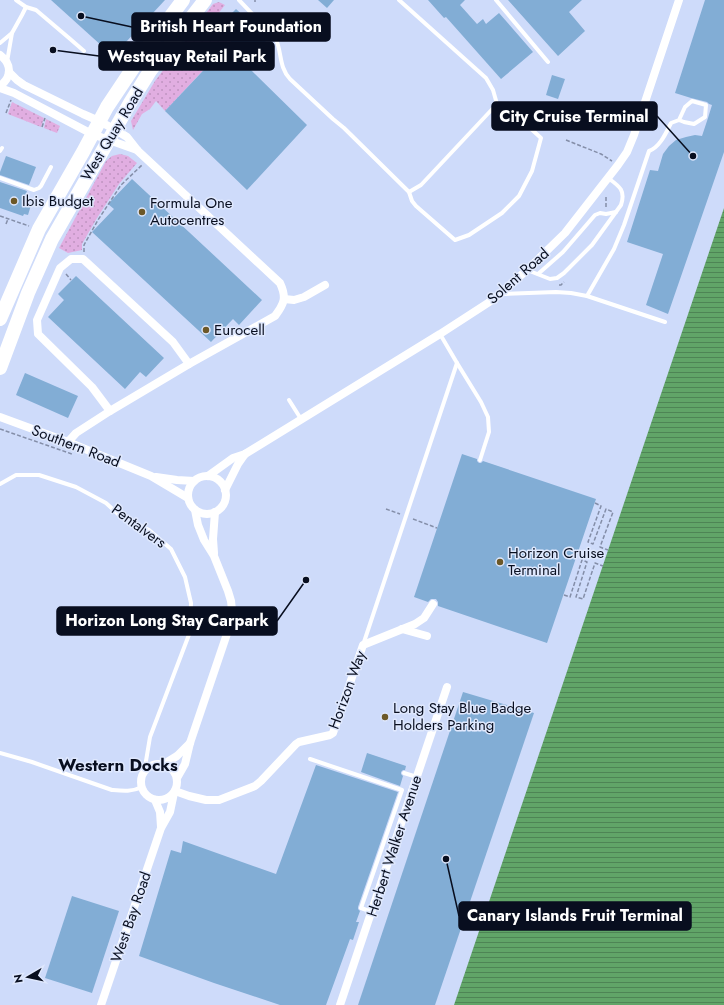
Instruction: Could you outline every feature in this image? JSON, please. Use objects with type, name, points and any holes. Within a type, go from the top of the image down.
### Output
[{"type":"highway","name":"West Quay Road","points":[[0,319],[39,229],[99,121],[140,56],[183,0]]},
{"type":"highway","name":"West Quay Road","points":[[0,368],[28,293],[52,239],[111,134],[150,72],[205,0]]},
{"type":"street","name":"Solent Road","points":[[208,476],[233,458],[245,454],[494,299],[527,270],[565,233],[627,152],[679,0]]},
{"type":"street","points":[[0,55],[7,62],[9,72],[8,77],[0,87],[92,134],[111,134],[127,137],[138,151]]},
{"type":"street","points":[[9,72],[24,85],[99,121],[111,134],[138,151],[280,284],[284,291],[284,298],[281,308],[275,316],[110,410],[76,433],[68,442]]},
{"type":"street","points":[[110,410],[92,387],[38,334],[37,320],[60,268],[70,259],[83,259],[173,342],[189,364]]},
{"type":"street","points":[[284,298],[294,300],[304,297],[325,285]]},
{"type":"street","name":"Southern Road","points":[[0,417],[68,442],[151,476],[188,498]]},
{"type":"street","name":"Solent Road","points":[[225,490],[238,464],[245,454]]},
{"type":"street","name":"Southern Road","points":[[151,476],[194,481]]},
{"type":"street","points":[[177,778],[185,764],[190,743],[231,622],[232,610],[228,591],[214,556],[204,540],[198,525],[195,510],[188,498],[190,486],[194,481],[203,476],[214,477],[219,480],[223,485],[226,497],[220,508],[210,514],[205,514],[195,510]]},
{"type":"street","points":[[214,556],[213,539],[215,512]]},
{"type":"street","name":"Horizon Way","points":[[175,792],[206,800],[219,800],[255,786],[299,742],[333,733],[363,645],[415,624],[424,618],[433,604]]},
{"type":"street","points":[[402,629],[427,636]]},
{"type":"street","name":"Herbert Walker Avenue","points":[[340,1005],[447,687]]},
{"type":"street","points":[[164,764],[177,756],[190,743]]},
{"type":"street","points":[[158,764],[164,764],[173,769],[177,778],[177,787],[175,792],[170,797],[161,800],[155,800],[148,797],[142,787],[142,777],[144,773],[152,765],[158,764]]},
{"type":"street","name":"West Bay Road","points":[[101,1005],[161,828],[170,812],[175,792]]},
{"type":"street","name":"West Bay Road","points":[[155,800],[160,812],[161,828]]},
{"type":"lane","points":[[16,0],[26,7],[36,10],[84,51]]},
{"type":"lane","points":[[239,0],[276,39],[279,45],[282,67],[285,73],[409,192],[412,202],[416,206],[456,240],[468,235],[502,213],[519,196],[532,171],[541,138],[505,104],[497,104],[421,185],[409,192]]},
{"type":"lane","points":[[398,0],[486,78],[493,90],[497,104]]},
{"type":"lane","points":[[496,0],[548,62]]},
{"type":"lane","points":[[7,62],[12,33],[26,7]]},
{"type":"lane","points":[[0,43],[12,33]]},
{"type":"lane","points":[[587,296],[614,249],[622,231],[648,152],[654,149],[664,136],[671,123],[679,120],[694,124],[705,116],[706,105],[692,101],[685,107],[679,120]]},
{"type":"lane","points":[[0,178],[34,190],[40,188],[51,167]]},
{"type":"lane","points":[[527,270],[550,279],[557,278],[592,245],[622,205],[624,197],[622,190],[617,184],[608,178]]},
{"type":"lane","points":[[538,274],[563,252],[595,215],[600,213],[606,214],[616,212]]},
{"type":"lane","points":[[500,294],[556,292],[571,293],[587,296],[665,322]]},
{"type":"lane","points":[[440,334],[481,402],[488,417],[489,432],[480,460]]},
{"type":"lane","points":[[363,645],[457,363]]},
{"type":"lane","points":[[289,400],[301,419]]},
{"type":"lane","name":"Pentalvers","points":[[0,484],[16,475],[39,475],[76,487],[106,503],[119,515],[150,530],[171,549],[185,577],[191,604],[190,632],[150,736],[144,773]]},
{"type":"lane","points":[[0,753],[32,762],[112,790],[136,790],[142,787]]},
{"type":"lane","points":[[310,759],[402,790],[361,908],[372,912]]},
{"type":"lane","points":[[404,773],[417,777]]},
{"type":"path","points":[[6,113],[14,93]]},
{"type":"path","points":[[566,140],[601,154],[618,165]]},
{"type":"path","points":[[83,259],[84,245],[98,220],[121,185],[148,160]]},
{"type":"path","points":[[0,216],[33,227]]},
{"type":"path","points":[[6,224],[8,219]]},
{"type":"path","points":[[595,503],[601,506],[588,542],[593,544],[606,509],[613,512],[600,547],[608,550]]},
{"type":"path","points":[[564,595],[570,597],[582,560],[587,562],[576,597],[583,599],[595,563],[603,566]]},
{"type":"shaded area","points":[[219,2],[225,5],[213,20],[234,38],[232,40],[255,62],[250,68],[226,46],[165,111],[156,101],[150,109],[142,114],[133,130],[131,121],[155,81],[213,4]]},
{"type":"shaded area","points":[[12,102],[44,118],[41,127],[8,114]]},
{"type":"shaded area","points":[[46,119],[60,126],[57,133],[44,128]]},
{"type":"shaded area","points":[[120,154],[128,156],[137,163],[119,184],[97,218],[82,244],[82,250],[68,253],[59,248],[106,161],[112,156]]},
{"type":"shaded area","points":[[724,208],[724,1005],[454,1005]]},
{"type":"building","points":[[51,0],[165,0],[113,56]]},
{"type":"building","points":[[318,0],[334,0],[327,8]]},
{"type":"building","points":[[428,0],[465,0],[460,5],[477,24],[483,19],[486,24],[499,13],[533,52],[501,79],[446,17],[444,18]]},
{"type":"building","points":[[508,0],[582,0],[569,12],[585,31],[558,56]]},
{"type":"building","points":[[705,0],[724,0],[724,152],[668,314],[646,305],[663,254],[627,242],[650,170],[658,171],[663,154],[676,140],[695,135],[702,136],[708,118],[712,105],[707,102],[675,93]]},
{"type":"building","points":[[236,9],[264,35],[261,37],[271,47],[266,54],[264,52],[249,68],[307,125],[247,190],[165,111],[233,39],[219,26]]},
{"type":"building","points":[[552,75],[565,79],[558,99],[546,95]]},
{"type":"building","points":[[6,156],[36,167],[29,185],[0,175]]},
{"type":"building","points":[[132,179],[262,300],[239,325],[233,319],[211,342],[92,232],[114,209],[108,204]]},
{"type":"building","name":"Ibis Budget","points":[[0,182],[27,191],[25,196],[29,197],[27,204],[31,205],[28,215],[24,214],[23,216],[0,208]]},
{"type":"building","points":[[76,276],[164,358],[146,377],[140,372],[125,389],[48,317],[64,300],[58,294]]},
{"type":"building","points":[[25,373],[78,396],[68,418],[16,395]]},
{"type":"building","name":"Horizon Cruise Terminal","points":[[462,454],[477,459],[479,463],[483,461],[596,499],[547,643],[438,606],[436,599],[431,599],[428,602],[414,597]]},
{"type":"building","points":[[463,692],[534,713],[435,1005],[358,1005]]},
{"type":"building","points":[[367,753],[406,766],[405,770],[401,772],[403,776],[400,786],[361,772]]},
{"type":"building","points":[[316,765],[398,792],[358,907],[360,911],[356,922],[359,922],[353,940],[350,939],[326,1005],[280,1005],[139,956],[171,850],[181,853],[183,841],[276,874]]},
{"type":"building","points":[[72,896],[119,911],[92,993],[45,978]]},
{"type":"place","name":"British Heart Foundation","points":[[81,16]]},
{"type":"place","name":"Westquay Retail Park","points":[[53,50]]},
{"type":"place","name":"City Cruise Terminal","points":[[693,156]]},
{"type":"place","name":"Ibis Budget","points":[[14,201]]},
{"type":"place","name":"Formula One Autocentres","points":[[142,212]]},
{"type":"place","name":"Eurocell","points":[[206,330]]},
{"type":"place","name":"Horizon Cruise Terminal","points":[[500,562]]},
{"type":"place","name":"Horizon Long Stay Carpark","points":[[306,580]]},
{"type":"place","name":"Long Stay Blue Badge Holders Parking","points":[[385,717]]},
{"type":"place","name":"Canary Islands Fruit Terminal","points":[[446,859]]},
{"type":"district","name":"Western Docks","points":[[118,765]]}]
